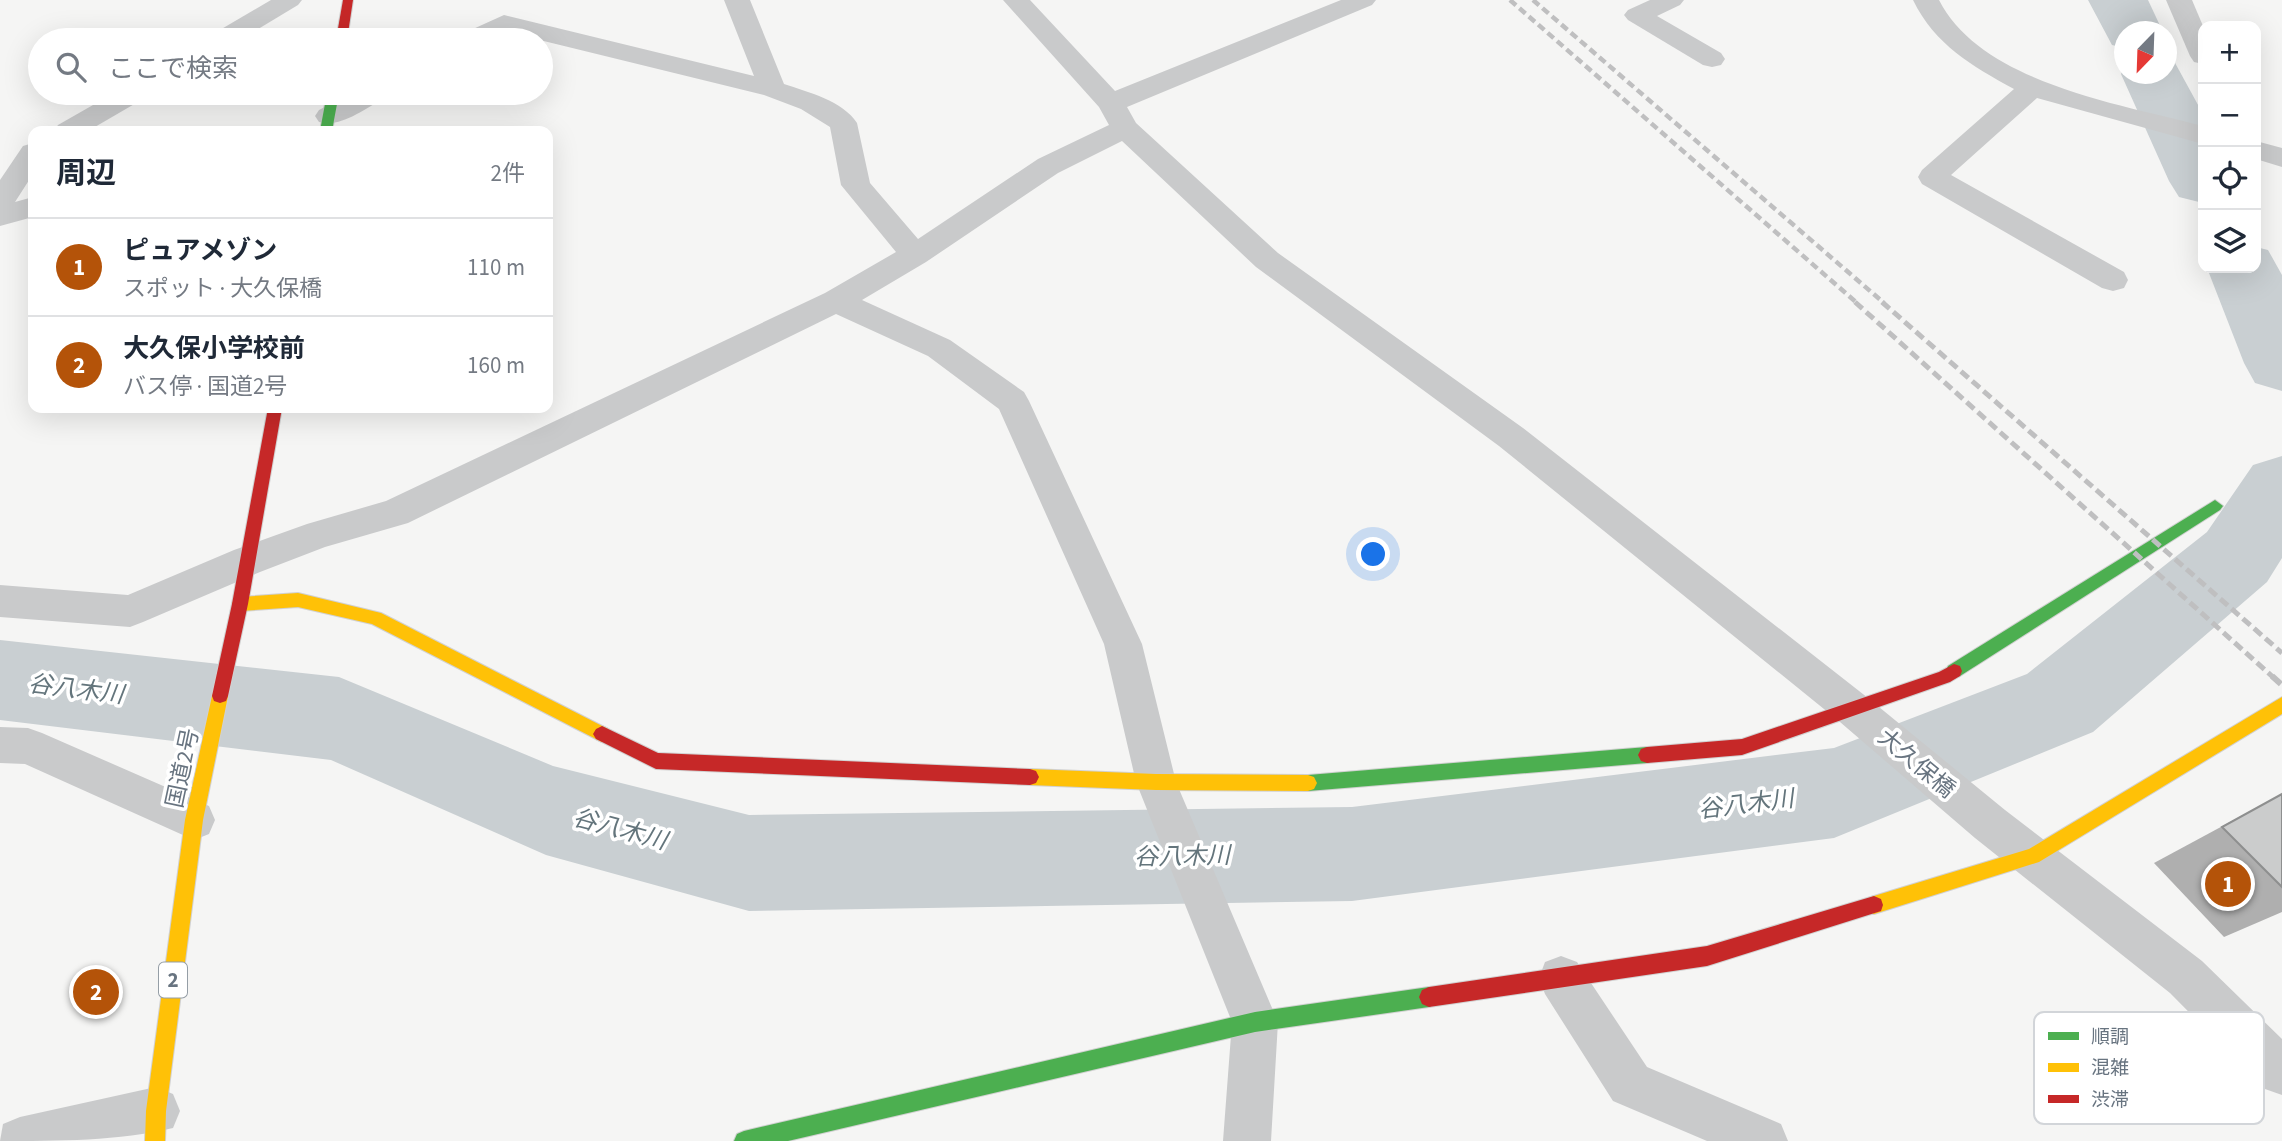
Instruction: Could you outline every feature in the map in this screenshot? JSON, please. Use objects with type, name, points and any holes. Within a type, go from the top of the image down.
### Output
[{"type":"main road","points":[[343,28],[348,0]]},
{"type":"main road","name":"国道2号","points":[[155,1126],[194,820],[240,604],[274,413]]},
{"type":"main road","points":[[240,604],[298,600],[374,618],[656,761],[1156,782],[1295,784],[1742,747],[1861,716],[1944,677],[2215,506]]},
{"type":"main road","points":[[744,1141],[1255,1022],[1707,956],[2033,856],[2282,705]]},
{"type":"street","points":[[242,28],[289,0]]},
{"type":"street","points":[[737,0],[773,89]]},
{"type":"street","name":"大久保橋","points":[[1016,0],[1118,116],[1268,260],[1511,437],[1861,716],[1966,804],[2186,977],[2221,1012]]},
{"type":"street","points":[[0,601],[130,611],[247,561],[320,534],[396,513],[836,301],[915,255],[1118,116],[1363,0]]},
{"type":"street","points":[[1671,0],[1637,15],[1712,59]]},
{"type":"street","points":[[1926,0],[1930,10],[1956,44],[2032,88],[2198,134]]},
{"type":"street","points":[[2179,0],[2198,44]]},
{"type":"street","points":[[494,28],[504,23],[524,28]]},
{"type":"street","points":[[553,35],[773,89],[811,103],[843,123],[856,185],[915,255]]},
{"type":"street","points":[[2032,88],[1932,177],[2113,279]]},
{"type":"street","points":[[77,126],[112,105]]},
{"type":"street","points":[[329,113],[347,105]]},
{"type":"street","points":[[2261,151],[2282,158]]},
{"type":"street","points":[[0,203],[28,160]]},
{"type":"street","points":[[0,216],[28,208]]},
{"type":"street","points":[[836,301],[940,348],[1012,401],[1123,644],[1156,782],[1255,1022],[1247,1141]]},
{"type":"street","points":[[0,745],[28,746],[194,820]]},
{"type":"street","points":[[1561,978],[1630,1084],[1763,1141]]},
{"type":"street","name":"大久保橋","points":[[2264,1054],[2282,1072]]},
{"type":"street","points":[[20,1141],[155,1126]]},
{"type":"building","points":[[2282,794],[2282,887],[2222,827]]},
{"type":"waterway","name":"谷八木川","points":[[2118,0],[2128,21]]},
{"type":"waterway","name":"谷八木川","points":[[2157,84],[2198,171]]},
{"type":"waterway","name":"谷八木川","points":[[2245,273],[2282,363]]},
{"type":"waterway","name":"谷八木川","points":[[0,680],[339,719],[546,810],[749,863],[1352,854],[1834,793],[2060,703],[2237,557],[2282,488]]},
{"type":"railway","points":[[1510,0],[1857,303]]},
{"type":"railway","points":[[1533,0],[1884,303]]},
{"type":"railway","points":[[1855,302],[2274,678]]},
{"type":"railway","points":[[1882,302],[2282,653]]},
{"type":"railway","points":[[2272,676],[2282,685]]},
{"type":"traffic: fast","points":[[327,126],[331,105]]},
{"type":"traffic: fast","points":[[1954,671],[2215,506]]},
{"type":"traffic: fast","points":[[1308,783],[1647,755]]},
{"type":"traffic: fast","points":[[744,1141],[1255,1022],[1429,997]]},
{"type":"traffic: slow","points":[[240,604],[298,600],[375,618],[602,734]]},
{"type":"traffic: slow","points":[[155,1141],[156,1111],[194,820],[220,696]]},
{"type":"traffic: slow","points":[[1874,905],[2033,856],[2282,705]]},
{"type":"traffic: slow","points":[[1030,777],[1156,782],[1308,783]]},
{"type":"traffic: jam","points":[[343,28],[348,0]]},
{"type":"traffic: jam","points":[[220,696],[240,604],[274,413]]},
{"type":"traffic: jam","points":[[1647,755],[1742,747],[1944,677],[1954,671]]},
{"type":"traffic: jam","points":[[602,734],[656,761],[1030,777]]},
{"type":"traffic: jam","points":[[1429,997],[1707,956],[1874,905]]},
{"type":"place","name":"ピュアメゾン","points":[[2228,884]]},
{"type":"place","name":"大久保小学校前","points":[[96,992]]}]
